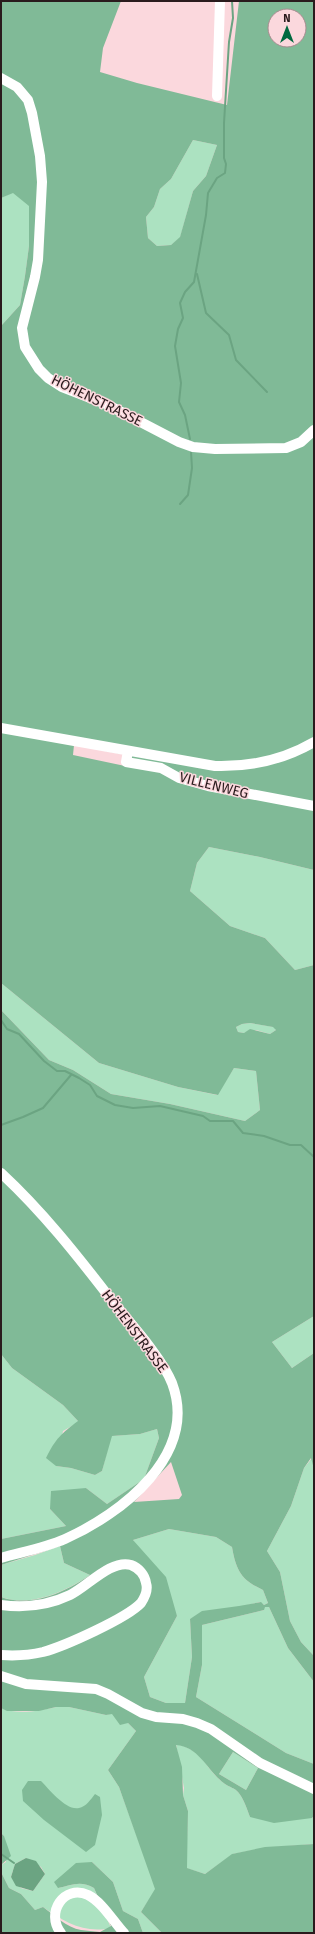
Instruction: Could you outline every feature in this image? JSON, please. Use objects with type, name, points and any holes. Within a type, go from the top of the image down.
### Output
[{"type":"street","points":[[217,96],[220,1]]},
{"type":"street","name":"HÖHENSTRASSE","points":[[1,78],[17,87],[30,104],[41,164],[38,260],[22,328],[27,350],[39,369],[58,384],[106,404],[186,445],[197,448],[246,449],[291,446],[305,439],[314,430]]},
{"type":"street","points":[[1,728],[202,764],[235,766],[279,758],[314,742]]},
{"type":"street","name":"VILLENWEG","points":[[128,751],[126,762],[161,768],[179,778],[208,786],[314,806]]},
{"type":"street","name":"HÖHENSTRASSE","points":[[1,1173],[44,1216],[166,1370],[174,1391],[177,1412],[176,1426],[167,1455],[152,1475],[134,1494],[94,1523],[48,1546],[1,1558]]},
{"type":"street","points":[[1,1605],[38,1604],[56,1600],[76,1591],[107,1570],[120,1565],[131,1565],[140,1570],[144,1576],[147,1586],[144,1599],[136,1607],[81,1638],[42,1652],[1,1655]]},
{"type":"street","points":[[1,1676],[26,1684],[96,1689],[142,1714],[197,1722],[211,1729],[260,1763],[314,1789]]},
{"type":"street","points":[[61,1933],[54,1921],[55,1909],[59,1902],[68,1895],[79,1893],[88,1895],[95,1900],[124,1933]]},
{"type":"shaded area","points":[[1,1],[121,1],[103,48],[100,72],[137,83],[227,105],[239,1],[314,1],[314,870],[209,847],[197,863],[190,891],[230,926],[265,938],[295,970],[314,965],[314,1316],[272,1342],[292,1368],[314,1353],[314,1469],[311,1458],[304,1468],[291,1506],[267,1551],[280,1572],[290,1621],[301,1642],[314,1656],[314,1682],[288,1648],[269,1607],[265,1607],[264,1610],[202,1625],[202,1665],[196,1697],[286,1753],[314,1764],[314,1816],[312,1818],[274,1823],[250,1817],[244,1801],[237,1791],[219,1779],[203,1760],[191,1750],[176,1745],[182,1767],[183,1795],[188,1811],[187,1868],[205,1874],[232,1854],[265,1847],[314,1844],[314,1933],[162,1933],[141,1912],[155,1889],[119,1787],[108,1770],[136,1731],[128,1723],[120,1725],[112,1714],[106,1715],[69,1707],[56,1707],[39,1711],[7,1711],[1,1708],[1,1597],[24,1601],[36,1599],[59,1592],[90,1575],[64,1563],[60,1546],[1,1565],[1,1539],[66,1526],[50,1509],[51,1491],[86,1488],[107,1504],[144,1479],[159,1438],[157,1429],[140,1434],[112,1436],[102,1471],[95,1475],[71,1468],[56,1466],[46,1458],[59,1437],[78,1421],[63,1405],[12,1368],[1,1354],[1,1010],[49,1060],[73,1070],[111,1094],[170,1104],[245,1121],[260,1110],[256,1071],[234,1068],[218,1095],[178,1087],[99,1063],[1,983],[1,326],[20,305],[29,246],[29,206],[13,193],[1,198]],"holes":[[[193,140],[217,145],[206,176],[193,191],[180,237],[171,245],[157,246],[148,238],[146,217],[154,207],[160,189],[171,179]],[[74,745],[132,756],[129,765],[125,766],[73,755]],[[250,1023],[273,1027],[276,1030],[270,1034],[250,1029],[244,1033],[238,1032],[236,1027],[242,1024]],[[171,1462],[182,1495],[179,1499],[134,1502]],[[169,1529],[216,1537],[232,1547],[235,1562],[241,1573],[249,1582],[263,1590],[268,1603],[264,1605],[261,1602],[202,1611],[190,1619],[192,1657],[185,1703],[166,1703],[150,1697],[144,1677],[177,1616],[166,1577],[133,1540]],[[233,1752],[258,1768],[246,1790],[219,1774]]]},
{"type":"shaded area","points":[[193,140],[217,145],[206,176],[193,191],[180,238],[171,245],[157,246],[148,238],[146,217],[154,207],[160,189],[171,179]]},
{"type":"shaded area","points":[[13,192],[29,205],[29,246],[20,305],[1,326],[1,198]]},
{"type":"shaded area","points":[[209,847],[314,870],[314,965],[295,970],[265,938],[230,926],[190,891],[197,863]]},
{"type":"shaded area","points":[[1,983],[99,1063],[178,1087],[217,1095],[234,1068],[256,1071],[260,1110],[245,1121],[170,1104],[111,1094],[73,1070],[49,1060],[1,1010]]},
{"type":"shaded area","points":[[250,1023],[274,1027],[276,1030],[270,1034],[256,1030],[244,1033],[238,1032],[236,1027],[242,1024]]},
{"type":"shaded area","points":[[314,1316],[314,1353],[292,1368],[272,1342]]},
{"type":"shaded area","points":[[1,1354],[12,1368],[63,1405],[79,1422],[63,1431],[56,1466],[71,1468],[95,1475],[102,1471],[111,1436],[140,1434],[157,1429],[159,1438],[144,1479],[107,1504],[86,1488],[50,1509],[66,1526],[1,1539]]},
{"type":"shaded area","points":[[312,1458],[314,1469],[314,1656],[301,1642],[290,1621],[280,1572],[267,1551],[291,1506],[304,1468]]},
{"type":"shaded area","points":[[169,1529],[216,1537],[232,1547],[235,1562],[241,1573],[249,1582],[263,1590],[268,1603],[264,1605],[260,1602],[190,1619],[192,1657],[185,1703],[166,1703],[150,1697],[144,1677],[177,1616],[133,1540]]},
{"type":"shaded area","points":[[60,1546],[64,1563],[90,1575],[59,1592],[36,1599],[12,1600],[1,1597],[1,1565]]},
{"type":"shaded area","points":[[264,1607],[269,1607],[288,1648],[314,1682],[314,1764],[286,1753],[196,1697],[202,1665],[202,1625],[264,1610]]},
{"type":"shaded area","points":[[56,1707],[69,1707],[106,1715],[112,1713],[128,1723],[136,1731],[108,1770],[119,1787],[156,1889],[141,1912],[162,1933],[143,1933],[138,1919],[123,1911],[113,1882],[92,1862],[58,1888],[85,1884],[94,1888],[111,1928],[84,1928],[67,1922],[43,1907],[35,1910],[21,1894],[9,1888],[1,1872],[1,1865],[6,1862],[4,1836],[1,1833],[1,1708],[21,1712]],"holes":[[[26,1858],[41,1867],[45,1874],[33,1891],[21,1888],[11,1877],[15,1864]]]},
{"type":"shaded area","points":[[176,1744],[186,1747],[199,1755],[218,1778],[237,1791],[244,1801],[250,1817],[312,1818],[314,1816],[314,1844],[264,1848],[233,1854],[205,1874],[186,1868],[188,1811],[183,1795],[184,1788]]},
{"type":"shaded area","points":[[233,1752],[258,1768],[246,1790],[219,1774]]},
{"type":"shaded area","points":[[28,1781],[41,1781],[58,1799],[74,1808],[84,1806],[95,1794],[100,1797],[102,1815],[95,1845],[86,1852],[44,1820],[23,1801],[22,1790]]},
{"type":"shaded area","points":[[1,1833],[4,1836],[11,1856],[1,1865]]},
{"type":"shaded area","points":[[26,1858],[36,1861],[45,1874],[33,1891],[16,1886],[11,1877],[15,1864]]},
{"type":"shaded area","points":[[92,1862],[113,1882],[123,1911],[138,1919],[143,1933],[1,1933],[1,1872],[9,1888],[21,1894],[35,1910],[43,1907],[65,1924],[76,1929],[100,1932],[111,1926],[94,1888],[85,1884],[80,1884],[58,1888],[54,1882],[76,1863]]},
{"type":"waterway","points":[[190,439],[185,415],[179,402],[181,383],[175,346],[178,329],[183,318],[180,303],[185,292],[194,282],[206,215],[208,193],[217,178],[225,173],[224,123],[229,42],[233,18],[232,1]]},
{"type":"waterway","points":[[197,274],[206,313],[229,335],[236,360],[267,392]]},
{"type":"waterway","points":[[180,504],[188,495],[192,468],[191,452]]},
{"type":"waterway","points":[[1,1020],[7,1029],[19,1034],[44,1061],[57,1071],[65,1071],[79,1078],[90,1085],[97,1096],[115,1105],[133,1108],[160,1106],[203,1116],[210,1121],[233,1121],[243,1133],[264,1136],[290,1145],[301,1145],[314,1157]]},
{"type":"waterway","points":[[1,1125],[43,1108],[71,1075]]},
{"type":"waterway","points":[[1,1854],[14,1863]]}]
